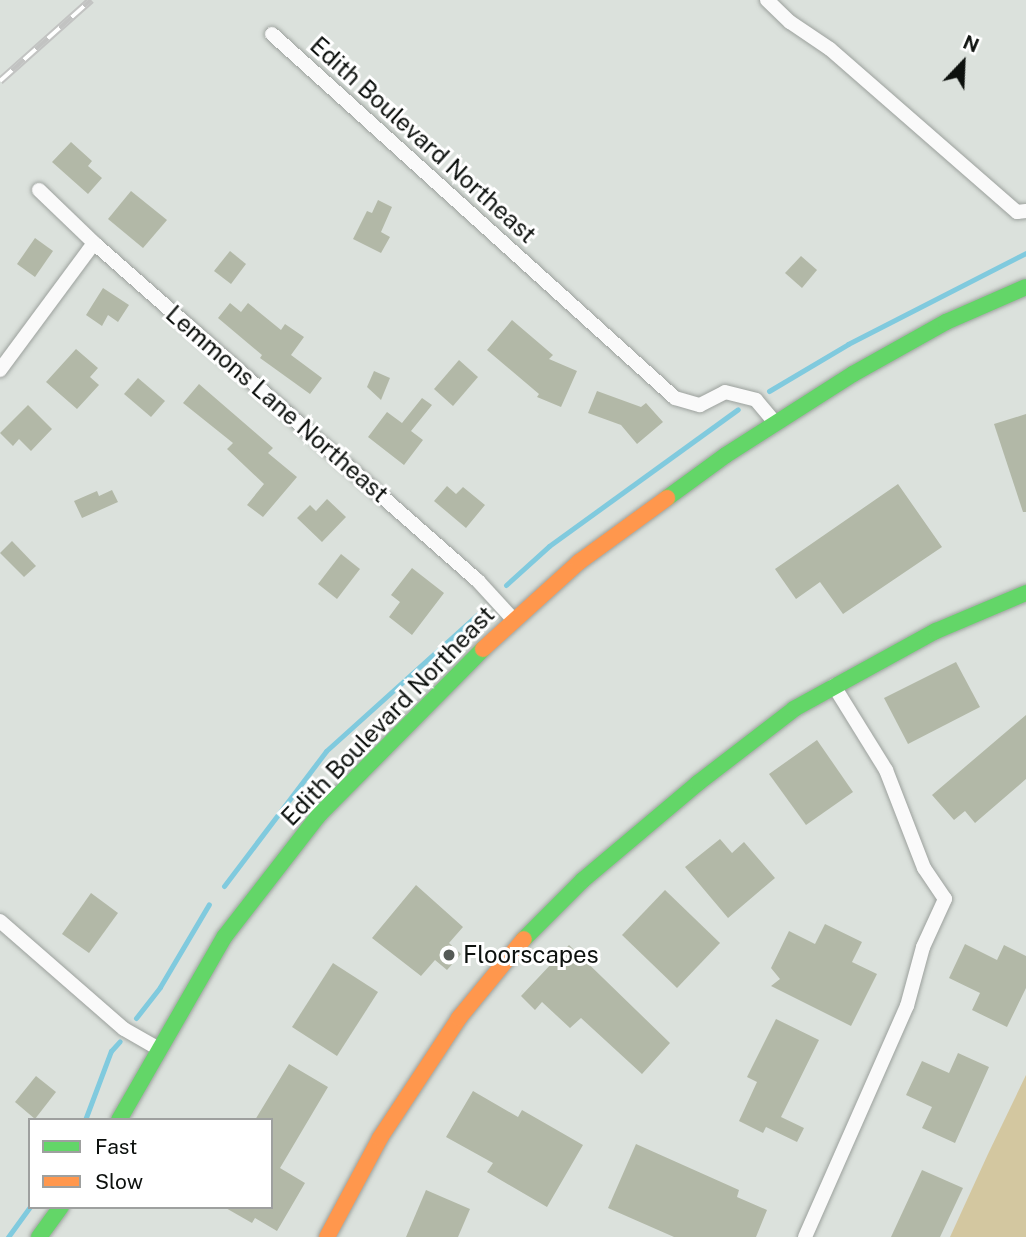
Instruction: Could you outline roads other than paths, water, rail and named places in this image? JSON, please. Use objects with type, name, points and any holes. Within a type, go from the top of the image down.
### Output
[{"type":"street","points":[[767,0],[790,22],[830,49],[1017,212],[1026,211]]},
{"type":"street","name":"Edith Boulevard Northeast","points":[[272,34],[676,398],[700,405],[725,392],[756,400],[776,425]]},
{"type":"street","name":"Lemmons Lane Northeast","points":[[39,190],[94,243],[478,581],[513,619]]},
{"type":"street","points":[[0,370],[94,243]]},
{"type":"street","name":"Edith Boulevard Northeast","points":[[120,1118],[225,936],[319,815],[513,619],[579,562],[655,505],[853,374],[946,322],[1026,287]]},
{"type":"street","points":[[327,1237],[385,1129],[459,1018],[508,957],[583,880],[698,783],[794,709],[936,631],[1026,593]]},
{"type":"street","points":[[805,1237],[907,1006],[923,947],[945,899],[924,868],[886,770],[834,686]]},
{"type":"street","points":[[0,921],[124,1029],[159,1049]]},
{"type":"street","points":[[39,1237],[60,1209]]},
{"type":"waterway","points":[[769,391],[848,344],[1026,253]]},
{"type":"waterway","points":[[506,585],[549,546],[738,409]]},
{"type":"waterway","points":[[224,886],[326,751],[479,613]]},
{"type":"waterway","points":[[136,1018],[160,987],[209,904]]},
{"type":"waterway","points":[[86,1118],[111,1051],[120,1041]]},
{"type":"waterway","points":[[8,1237],[29,1209]]},
{"type":"railway","points":[[0,81],[91,0]]},
{"type":"place","name":"Floorscapes","points":[[449,955]]}]
